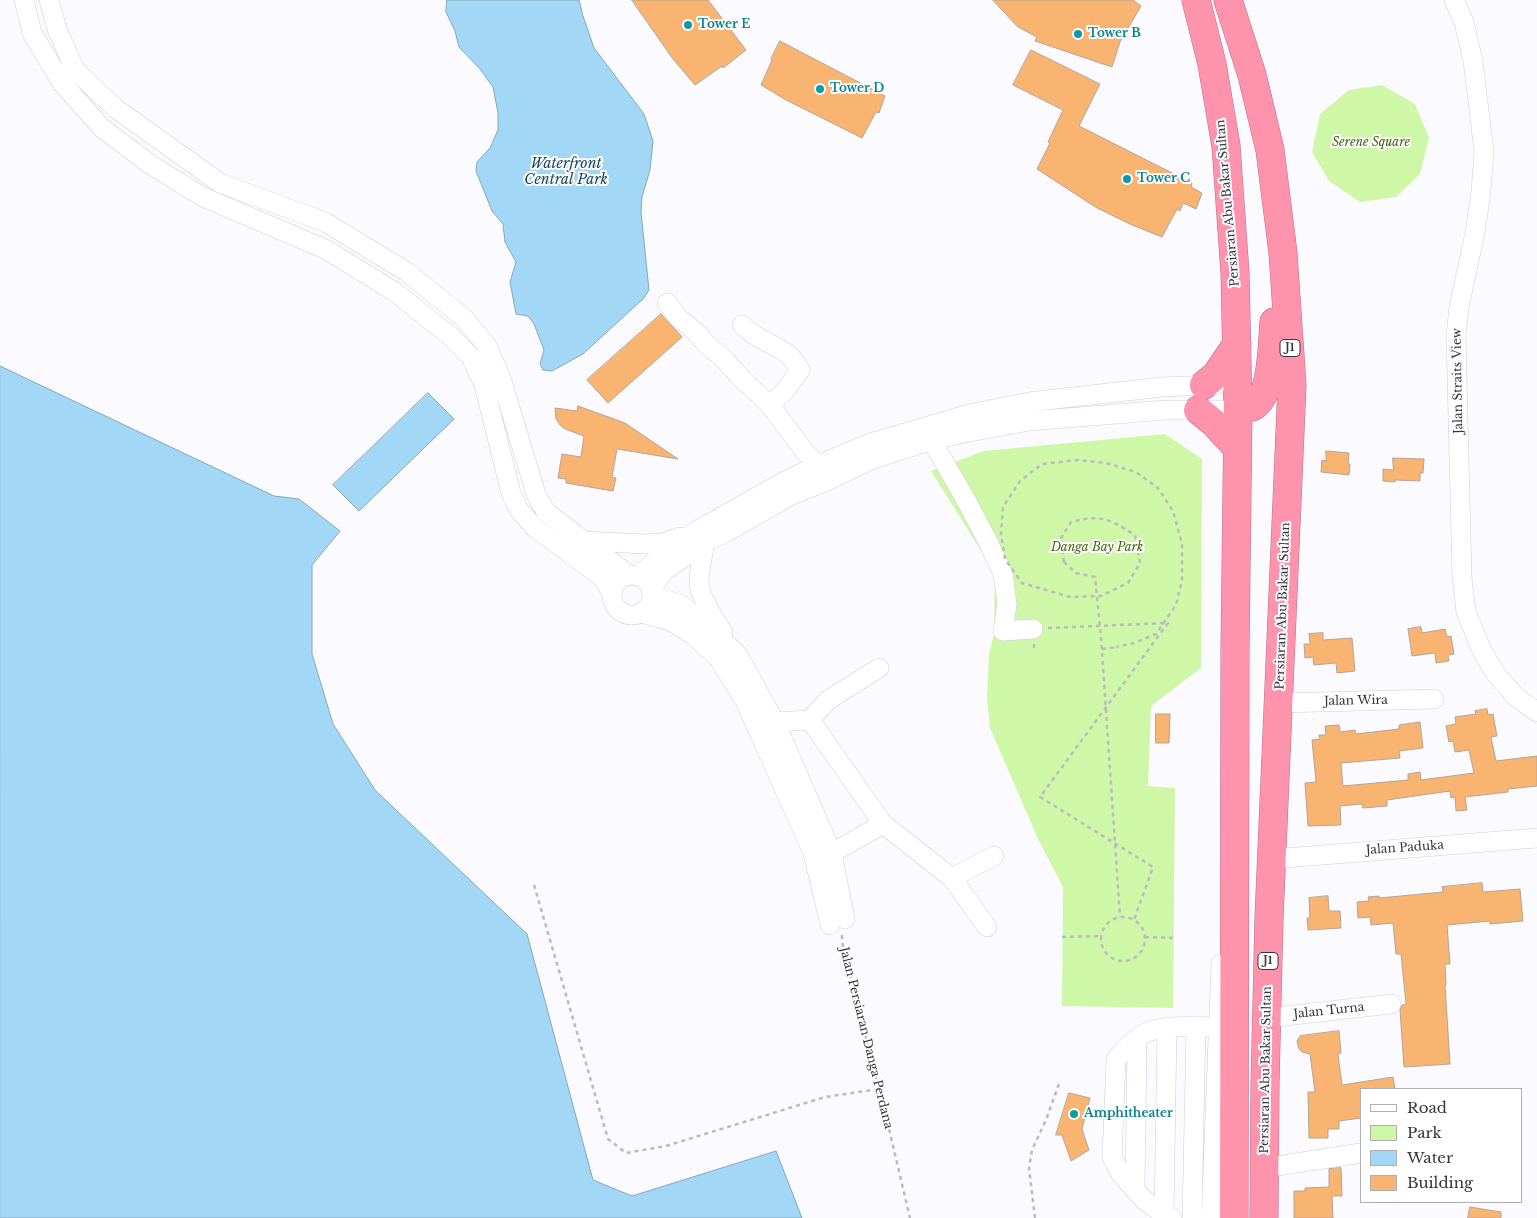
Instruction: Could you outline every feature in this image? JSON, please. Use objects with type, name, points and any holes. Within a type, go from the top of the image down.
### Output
[{"type":"highway","name":"Persiaran Abu Bakar Sultan","points":[[1196,0],[1212,64],[1226,146],[1235,273],[1238,397],[1235,649],[1234,1218]]},
{"type":"highway","name":"Persiaran Abu Bakar Sultan","points":[[1228,0],[1252,75],[1270,150],[1283,252],[1292,385],[1272,859],[1264,1218]]},
{"type":"highway","points":[[1266,391],[1271,358],[1274,311],[1276,198]]},
{"type":"highway","points":[[1236,344],[1201,398],[1214,423],[1237,448]]},
{"type":"highway","points":[[1238,397],[1252,385],[1266,391],[1277,406],[1281,426],[1285,562]]},
{"type":"street","points":[[24,0],[32,34],[62,83],[102,128],[151,165],[203,196],[325,249],[395,292],[450,336],[471,358],[484,385],[511,493],[519,510],[535,528],[603,578],[612,594],[615,605],[623,612],[641,613],[671,621],[693,635],[720,659],[745,701],[813,854],[837,922]]},
{"type":"street","points":[[49,0],[57,29],[76,70],[114,108],[220,182],[325,222],[407,272],[464,318],[487,346],[501,378],[536,494],[546,512],[634,576],[647,582],[651,593],[680,604],[710,628],[738,655]]},
{"type":"street","name":"Jalan Straits View","points":[[1454,0],[1464,22],[1473,61],[1484,151],[1482,192],[1459,307],[1456,335],[1462,578],[1466,612],[1483,653],[1496,674],[1516,697],[1537,712]]},
{"type":"street","points":[[667,303],[680,319],[698,333],[708,346],[722,357],[770,405],[805,452],[818,465]]},
{"type":"street","points":[[742,325],[758,337],[782,349],[795,360],[800,370],[785,391],[770,405]]},
{"type":"street","points":[[612,594],[619,581],[634,576],[783,482],[870,443],[969,414],[1029,402],[1162,387],[1201,398],[1238,397]]},
{"type":"street","points":[[586,541],[621,544],[662,543],[700,536],[725,534],[792,495],[873,459],[959,434],[1029,421],[1165,410],[1201,398],[1238,397]]},
{"type":"street","points":[[932,441],[984,534],[1002,574],[1007,604],[1003,631],[1033,629]]},
{"type":"street","points":[[641,613],[648,606],[651,593],[663,572],[700,536]]},
{"type":"street","points":[[700,536],[700,589],[712,617],[738,655],[775,722],[832,853],[837,922]]},
{"type":"street","points":[[775,722],[810,720],[828,701],[879,668]]},
{"type":"street","name":"Jalan Wira","points":[[1279,703],[1434,699]]},
{"type":"street","points":[[810,720],[884,824],[952,878],[987,927]]},
{"type":"street","points":[[1210,1218],[1220,1027],[1225,834],[1235,774]]},
{"type":"street","points":[[832,853],[884,824]]},
{"type":"street","name":"Jalan Paduka","points":[[1272,859],[1537,838]]},
{"type":"street","points":[[952,878],[994,856]]},
{"type":"street","name":"Jalan Turna","points":[[1267,1018],[1391,1004]]},
{"type":"street","points":[[1192,1218],[1196,1027]]},
{"type":"street","points":[[1168,1216],[1143,1199],[1135,1190],[1137,1039],[1143,1034],[1160,1028],[1220,1027]]},
{"type":"street","points":[[1167,1028],[1168,1216]]},
{"type":"street","points":[[1264,1168],[1360,1153]]},
{"type":"path","points":[[1102,649],[1134,643],[1156,634],[1176,605],[1182,580],[1182,544],[1173,511],[1158,488],[1136,472],[1106,463],[1078,460],[1042,464],[1020,481],[1003,507],[1001,535],[1005,559],[1022,583],[1070,597],[1101,596],[1128,583],[1140,563],[1135,535],[1110,520],[1089,517],[1071,522],[1060,540],[1064,562],[1076,573],[1095,577],[1100,626],[1102,649],[1120,917]]},
{"type":"path","points":[[1034,652],[1033,629],[1168,623],[1040,797],[1153,868],[1134,920]]},
{"type":"path","points":[[534,884],[608,1139],[626,1153],[666,1146],[825,1097],[878,1089]]},
{"type":"path","points":[[1120,917],[1134,920],[1144,930],[1145,937],[1145,945],[1142,952],[1137,957],[1122,962],[1109,956],[1101,944],[1101,936],[1107,923],[1120,917]]},
{"type":"path","name":"Jalan Persiaran Danga Perdana","points":[[837,922],[910,1218]]},
{"type":"path","points":[[1062,937],[1101,936]]},
{"type":"path","points":[[1145,937],[1173,938]]},
{"type":"path","points":[[1035,1218],[1029,1168],[1032,1150],[1046,1120],[1060,1081]]},
{"type":"green space","name":"Serene Square","points":[[1382,85],[1415,104],[1429,138],[1420,174],[1396,197],[1360,202],[1329,181],[1312,152],[1320,114],[1349,90]]},
{"type":"green space","name":"Danga Bay Park","points":[[1165,434],[1202,459],[1201,668],[1151,706],[1148,786],[1175,788],[1173,1008],[1062,1006],[1063,887],[1039,841],[990,728],[987,697],[989,655],[994,634],[995,573],[931,471],[984,451]]},
{"type":"water","name":"Waterfront Central Park","points":[[447,0],[579,0],[594,48],[644,114],[653,141],[650,170],[642,197],[641,212],[649,290],[644,298],[583,354],[552,371],[543,370],[540,364],[544,350],[534,324],[528,316],[516,314],[510,282],[516,262],[505,242],[503,224],[492,211],[476,171],[477,162],[490,148],[498,130],[498,113],[493,87],[480,69],[459,47],[455,31],[446,12]]},
{"type":"water","points":[[0,366],[274,496],[299,499],[340,531],[312,565],[312,654],[333,724],[375,790],[527,934],[593,1180],[632,1196],[776,1151],[802,1218],[0,1218]]},
{"type":"water","points":[[428,393],[454,419],[359,511],[333,485]]},
{"type":"building","name":"Tower E","points":[[632,0],[708,0],[746,50],[723,68],[722,66],[695,85],[673,59]]},
{"type":"building","name":"Tower B","points":[[993,0],[1133,0],[1141,6],[1120,42],[1112,67],[1035,41],[1037,37],[1018,27]]},
{"type":"building","name":"Tower D","points":[[780,41],[885,96],[879,113],[876,112],[862,138],[786,100],[761,85]]},
{"type":"building","name":"Tower C","points":[[1031,50],[1100,84],[1079,126],[1192,183],[1191,187],[1202,193],[1196,209],[1183,203],[1180,211],[1177,209],[1162,237],[1097,208],[1037,169],[1063,110],[1013,85]]},
{"type":"building","points":[[661,314],[682,337],[608,403],[587,380]]},
{"type":"building","points":[[578,406],[625,423],[678,459],[617,449],[612,477],[616,478],[613,491],[566,483],[566,479],[558,478],[562,454],[581,457],[584,436],[565,429],[560,425],[556,419],[555,408],[577,411]]},
{"type":"building","points":[[1326,451],[1349,453],[1349,475],[1321,472],[1322,460],[1326,461]]},
{"type":"building","points":[[1393,458],[1424,459],[1423,473],[1420,473],[1420,481],[1383,481],[1383,469],[1393,470]]},
{"type":"building","points":[[1421,627],[1422,633],[1445,629],[1447,637],[1451,636],[1454,654],[1448,655],[1449,661],[1436,663],[1435,653],[1412,656],[1408,629]]},
{"type":"building","points":[[1323,633],[1323,640],[1352,638],[1355,671],[1337,673],[1336,663],[1314,665],[1313,657],[1305,658],[1304,644],[1310,644],[1309,634]]},
{"type":"building","points":[[1487,709],[1488,715],[1493,714],[1497,736],[1491,737],[1496,761],[1537,756],[1537,786],[1508,789],[1508,792],[1465,797],[1467,810],[1456,811],[1455,797],[1451,798],[1450,791],[1387,800],[1387,806],[1363,808],[1362,804],[1340,806],[1341,825],[1308,826],[1305,783],[1316,782],[1312,740],[1320,739],[1319,735],[1326,735],[1325,726],[1339,725],[1340,732],[1355,730],[1356,734],[1399,729],[1399,725],[1420,722],[1423,748],[1399,751],[1400,758],[1341,763],[1343,786],[1408,780],[1408,774],[1420,772],[1421,780],[1474,773],[1469,750],[1455,752],[1453,741],[1449,742],[1446,726],[1456,724],[1455,717],[1476,714],[1475,711]]},
{"type":"building","points":[[1156,714],[1170,714],[1169,743],[1156,743]]},
{"type":"building","points":[[1482,883],[1483,892],[1520,889],[1523,921],[1490,924],[1490,921],[1447,925],[1450,964],[1445,964],[1445,985],[1450,1064],[1404,1067],[1400,1010],[1402,1005],[1406,1004],[1401,954],[1396,954],[1393,923],[1371,925],[1370,917],[1358,918],[1357,902],[1369,901],[1368,897],[1379,896],[1379,898],[1443,892],[1442,887]]},
{"type":"building","points":[[1328,896],[1329,911],[1340,911],[1341,928],[1308,930],[1307,918],[1310,918],[1309,898]]},
{"type":"building","points":[[1339,1031],[1341,1053],[1338,1054],[1342,1085],[1393,1077],[1395,1088],[1360,1088],[1360,1118],[1339,1121],[1339,1129],[1328,1129],[1328,1138],[1309,1138],[1308,1092],[1315,1092],[1310,1054],[1299,1049],[1297,1041],[1300,1036]]},
{"type":"building","name":"Amphitheater","points":[[1069,1093],[1090,1098],[1082,1129],[1089,1150],[1071,1161],[1062,1135],[1056,1135]]},
{"type":"building","points":[[1341,1168],[1342,1196],[1332,1196],[1333,1218],[1294,1218],[1294,1191],[1305,1191],[1305,1188],[1329,1187],[1329,1169]]},
{"type":"building","points":[[1470,1207],[1501,1212],[1501,1218],[1468,1218]]},
{"type":"place","name":"Tower E","points":[[688,25]]},
{"type":"place","name":"Tower B","points":[[1078,34]]},
{"type":"place","name":"Tower D","points":[[820,89]]},
{"type":"place","name":"Tower C","points":[[1127,179]]},
{"type":"place","name":"Amphitheater","points":[[1074,1114]]}]
